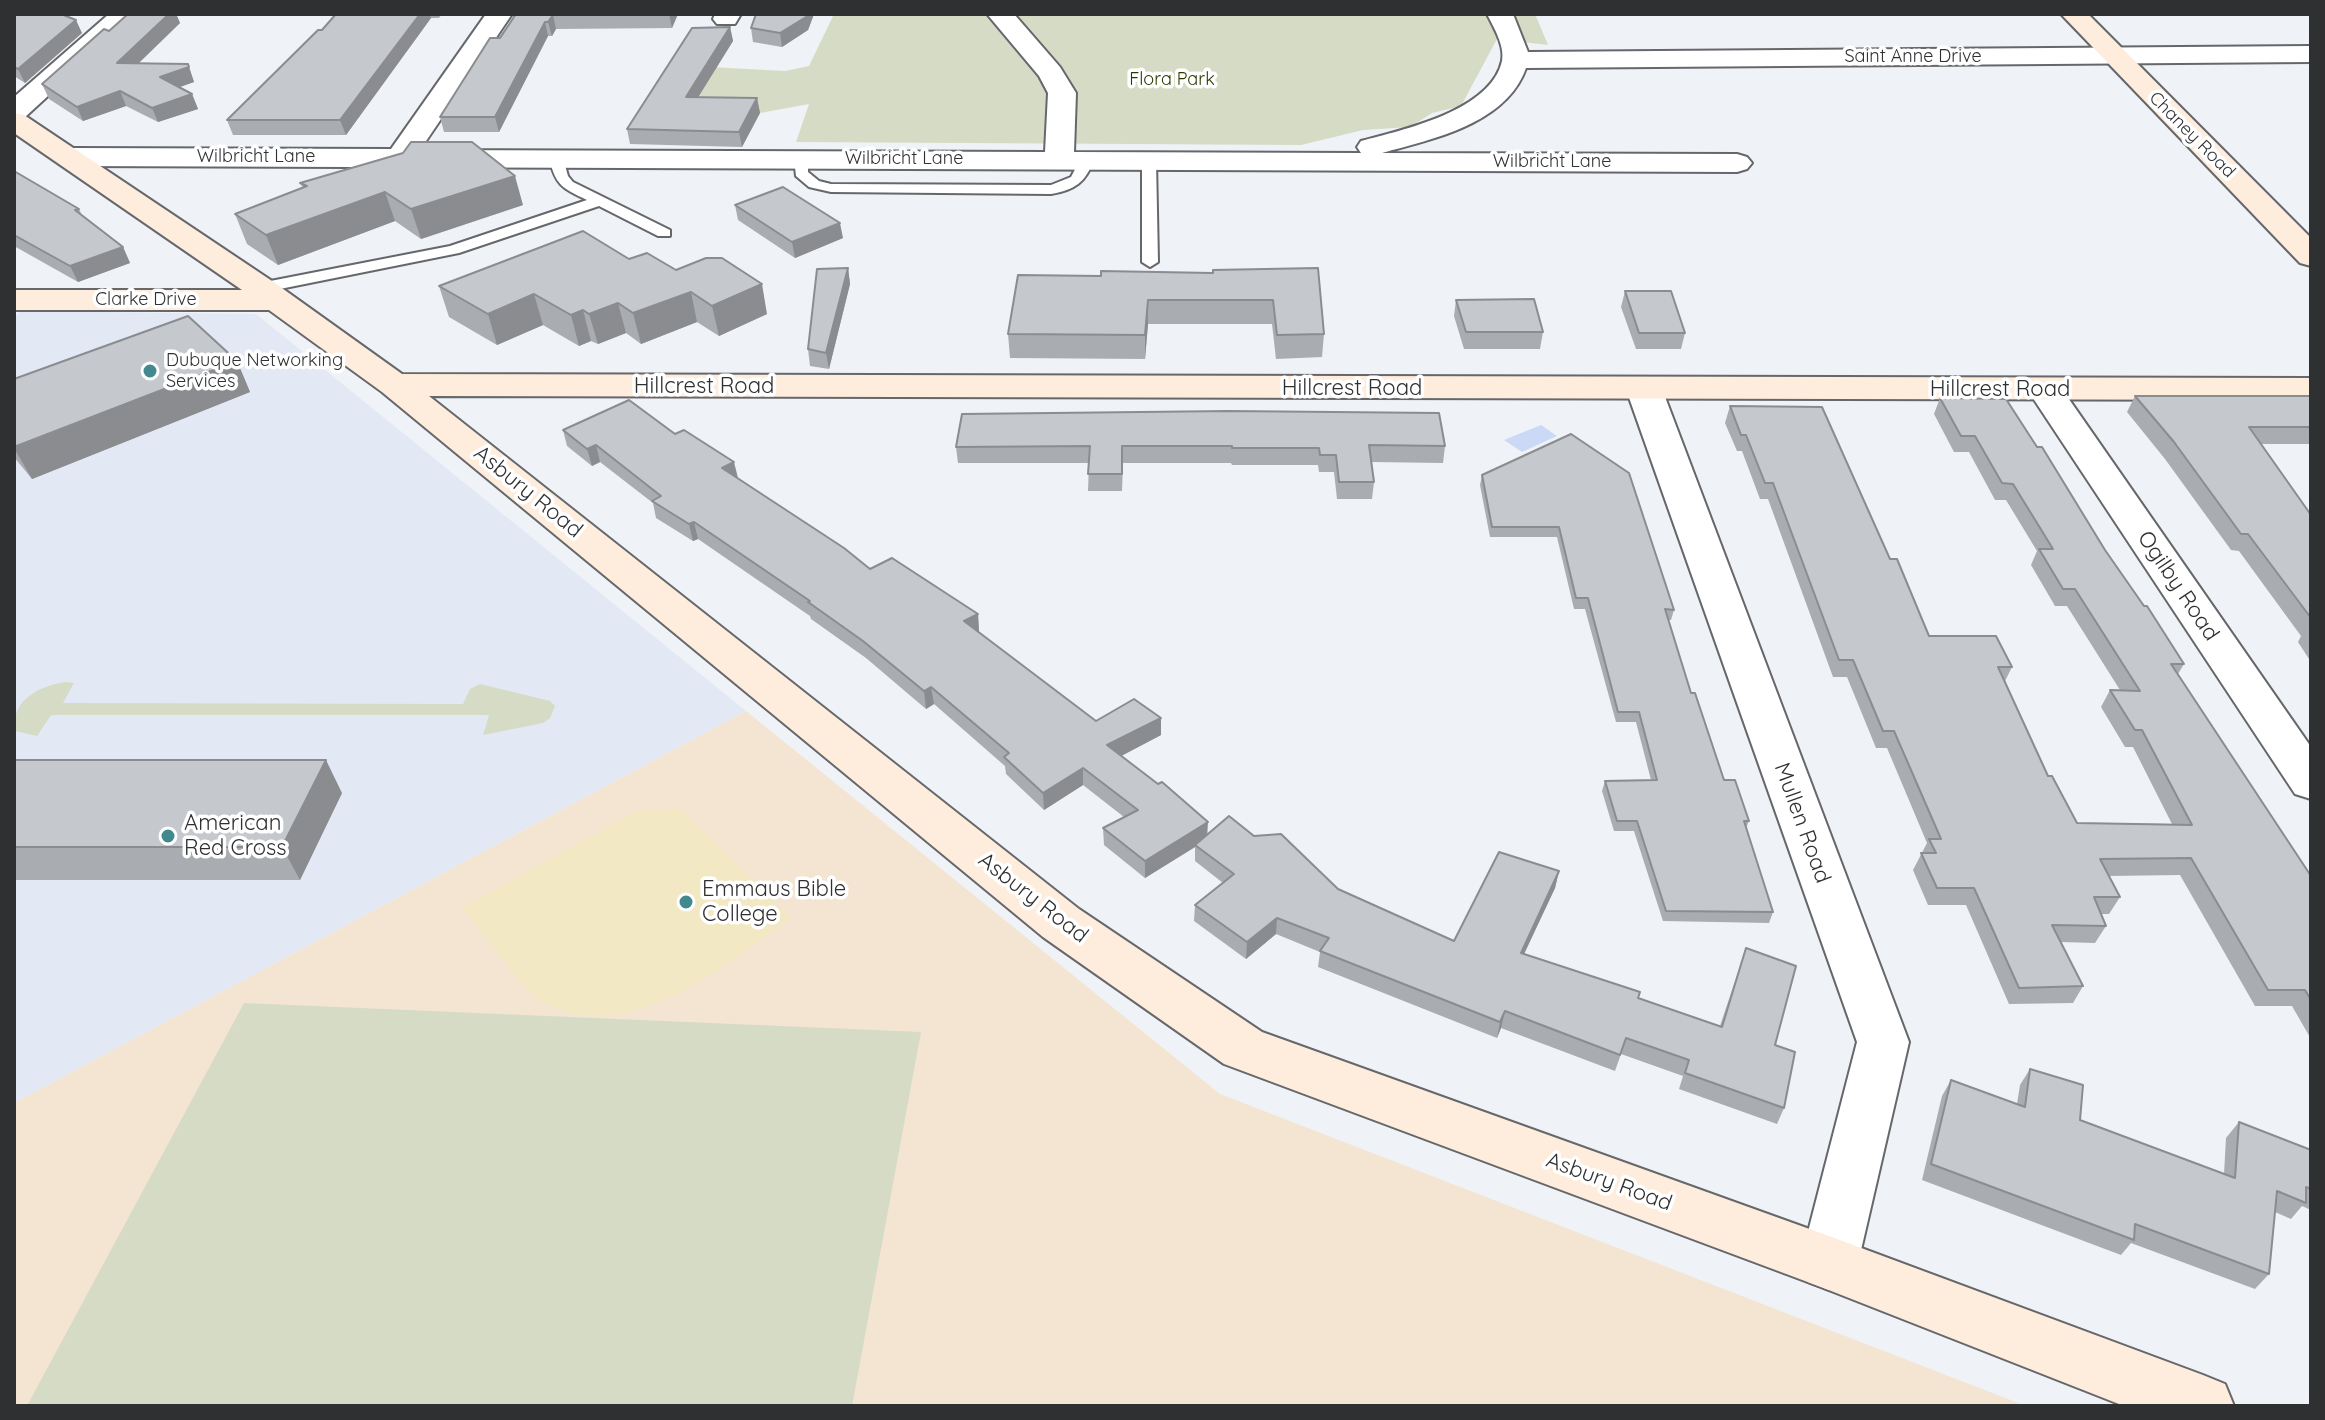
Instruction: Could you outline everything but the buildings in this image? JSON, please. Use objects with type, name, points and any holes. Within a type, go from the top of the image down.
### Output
[{"type":"street","points":[[14,112],[124,14]]},
{"type":"street","points":[[400,157],[499,14]]},
{"type":"street","points":[[1000,14],[1051,73],[1062,93],[1073,159]]},
{"type":"street","points":[[1290,160],[1368,147],[1453,121],[1495,94],[1505,83],[1516,60],[1500,14]]},
{"type":"street","name":"Chaney Road","points":[[2074,14],[2311,256]]},
{"type":"street","name":"Saint Anne Drive","points":[[1516,60],[2311,54]]},
{"type":"street","name":"Asbury Road","points":[[14,121],[269,294],[394,385],[1061,923],[1243,1048],[1829,1263],[2203,1406]]},
{"type":"street","name":"Wilbricht Lane","points":[[71,157],[1737,163]]},
{"type":"street","name":"Clarke Drive","points":[[14,300],[269,294]]},
{"type":"street","name":"Hillcrest Road","points":[[394,385],[2311,389]]},
{"type":"street","name":"Mullen Road","points":[[1644,389],[1883,1042],[1829,1263]]},
{"type":"street","name":"Ogilby Road","points":[[2045,389],[2311,782]]},
{"type":"lane","points":[[556,158],[561,177],[568,185],[664,233]]},
{"type":"lane","points":[[1149,160],[1150,262]]},
{"type":"lane","points":[[269,294],[453,250],[599,201]]},
{"type":"shaded area","points":[[21,311],[256,314],[746,711],[14,1103],[14,318]]},
{"type":"shaded area","name":"Emmaus Bible College","points":[[746,711],[1220,1094],[2026,1406],[14,1406],[14,1103]]},
{"type":"green space","name":"Flora Park","points":[[834,14],[1535,14],[1548,45],[1497,39],[1461,106],[1432,113],[1410,127],[1363,130],[1301,145],[796,142],[809,104],[760,113],[689,112],[710,67],[785,71],[809,66]]},
{"type":"green space","points":[[65,682],[74,683],[63,703],[463,704],[470,689],[480,684],[550,701],[555,706],[550,718],[543,723],[483,735],[489,715],[51,715],[37,736],[15,731],[17,711],[28,697],[36,691]]},
{"type":"green space","points":[[244,1003],[921,1032],[852,1406],[28,1404]]},
{"type":"sand","points":[[681,809],[791,918],[735,959],[668,998],[633,1011],[598,1016],[564,1011],[527,989],[462,908],[639,810]]},
{"type":"water","points":[[1541,425],[1557,436],[1522,452],[1504,440]]},
{"type":"place","name":"Dubuque Networking Services","points":[[150,371]]},
{"type":"place","name":"American Red Cross","points":[[168,836]]},
{"type":"place","name":"Emmaus Bible College","points":[[686,902]]}]
